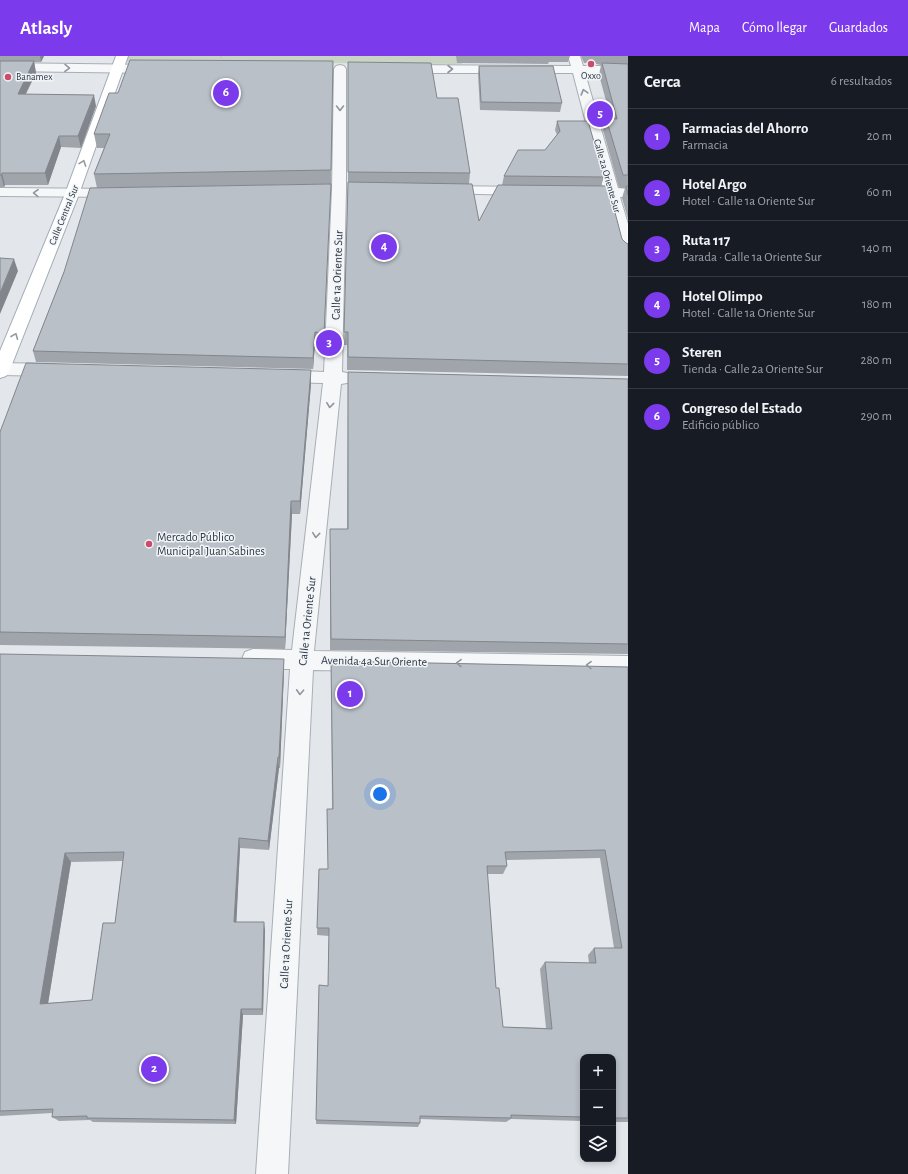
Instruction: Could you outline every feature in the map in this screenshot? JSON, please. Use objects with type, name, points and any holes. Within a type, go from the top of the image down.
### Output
[{"type":"main road","name":"Calle Central Sur","points":[[0,370],[72,194],[120,62]]},
{"type":"street","points":[[0,68],[120,62],[173,69]]},
{"type":"street","points":[[388,69],[576,62],[628,70]]},
{"type":"street","name":"Calle 2a Oriente Sur","points":[[576,62],[628,251]]},
{"type":"street","name":"Calle 1a Oriente Sur","points":[[272,1174],[302,660],[333,377],[339,189],[339,69]]},
{"type":"street","points":[[433,190],[542,192]]},
{"type":"street","points":[[0,192],[72,194],[135,193]]},
{"type":"street","points":[[565,192],[628,193]]},
{"type":"street","points":[[0,370],[72,371]]},
{"type":"street","points":[[262,376],[365,378]]},
{"type":"street","name":"Avenida 4a Sur Oriente","points":[[230,659],[628,666]]},
{"type":"path","points":[[220,69],[221,56]]},
{"type":"green space","points":[[124,56],[461,56],[462,64],[122,62]]},
{"type":"building","points":[[130,60],[333,61],[331,170],[94,174],[110,134],[94,134],[109,93],[118,93]]},
{"type":"building","points":[[0,61],[34,61],[18,94],[94,95],[78,136],[59,136],[45,173],[2,173],[0,175]]},
{"type":"building","points":[[348,62],[431,63],[437,98],[458,98],[470,173],[348,172]]},
{"type":"building","points":[[602,63],[628,64],[628,175],[623,175],[606,118],[617,119]]},
{"type":"building","points":[[479,66],[553,66],[562,103],[481,102]]},
{"type":"building","points":[[557,121],[588,121],[604,177],[504,176],[518,150],[545,150],[560,131]]},
{"type":"building","points":[[348,182],[472,184],[479,221],[498,185],[608,186],[622,239],[628,244],[628,364],[348,357],[348,332],[344,332]]},
{"type":"building","points":[[331,184],[324,333],[315,332],[313,358],[33,351],[64,272],[90,188]]},
{"type":"building","points":[[0,258],[14,259],[0,293]]},
{"type":"building","name":"Mercado Público Municipal Juan Sabines","points":[[26,363],[311,370],[300,501],[291,501],[285,637],[0,632],[0,432]]},
{"type":"building","points":[[348,372],[628,379],[628,644],[331,639],[330,529],[348,529]]},
{"type":"building","points":[[0,654],[284,659],[279,757],[268,841],[239,838],[234,922],[264,922],[262,1009],[241,1009],[234,1120],[87,1118],[87,1116],[52,1117],[53,1109],[0,1111]],"holes":[[[124,852],[115,923],[103,923],[92,1000],[40,1004],[65,853]]]},
{"type":"building","points":[[331,661],[628,667],[628,1118],[616,1118],[616,1054],[580,1054],[580,1117],[511,1115],[511,1118],[420,1116],[420,1123],[316,1120],[319,985],[328,986],[329,928],[317,928],[319,869],[328,869],[327,809],[333,809]],"holes":[[[605,850],[622,948],[594,948],[596,963],[545,962],[552,1029],[503,1027],[499,988],[496,988],[487,866],[507,866],[505,852]]]},
{"type":"place","name":"Oxxo","points":[[591,64]]},
{"type":"place","name":"Banamex","points":[[8,77]]},
{"type":"place","name":"Congreso del Estado","points":[[226,93]]},
{"type":"place","name":"Steren","points":[[600,114]]},
{"type":"place","name":"Hotel Olimpo","points":[[384,247]]},
{"type":"place","name":"Ruta 117","points":[[329,343]]},
{"type":"place","name":"Mercado Público Municipal Juan Sabines","points":[[149,544]]},
{"type":"place","name":"Farmacias del Ahorro","points":[[350,694]]},
{"type":"place","name":"Hotel Argo","points":[[154,1069]]}]
